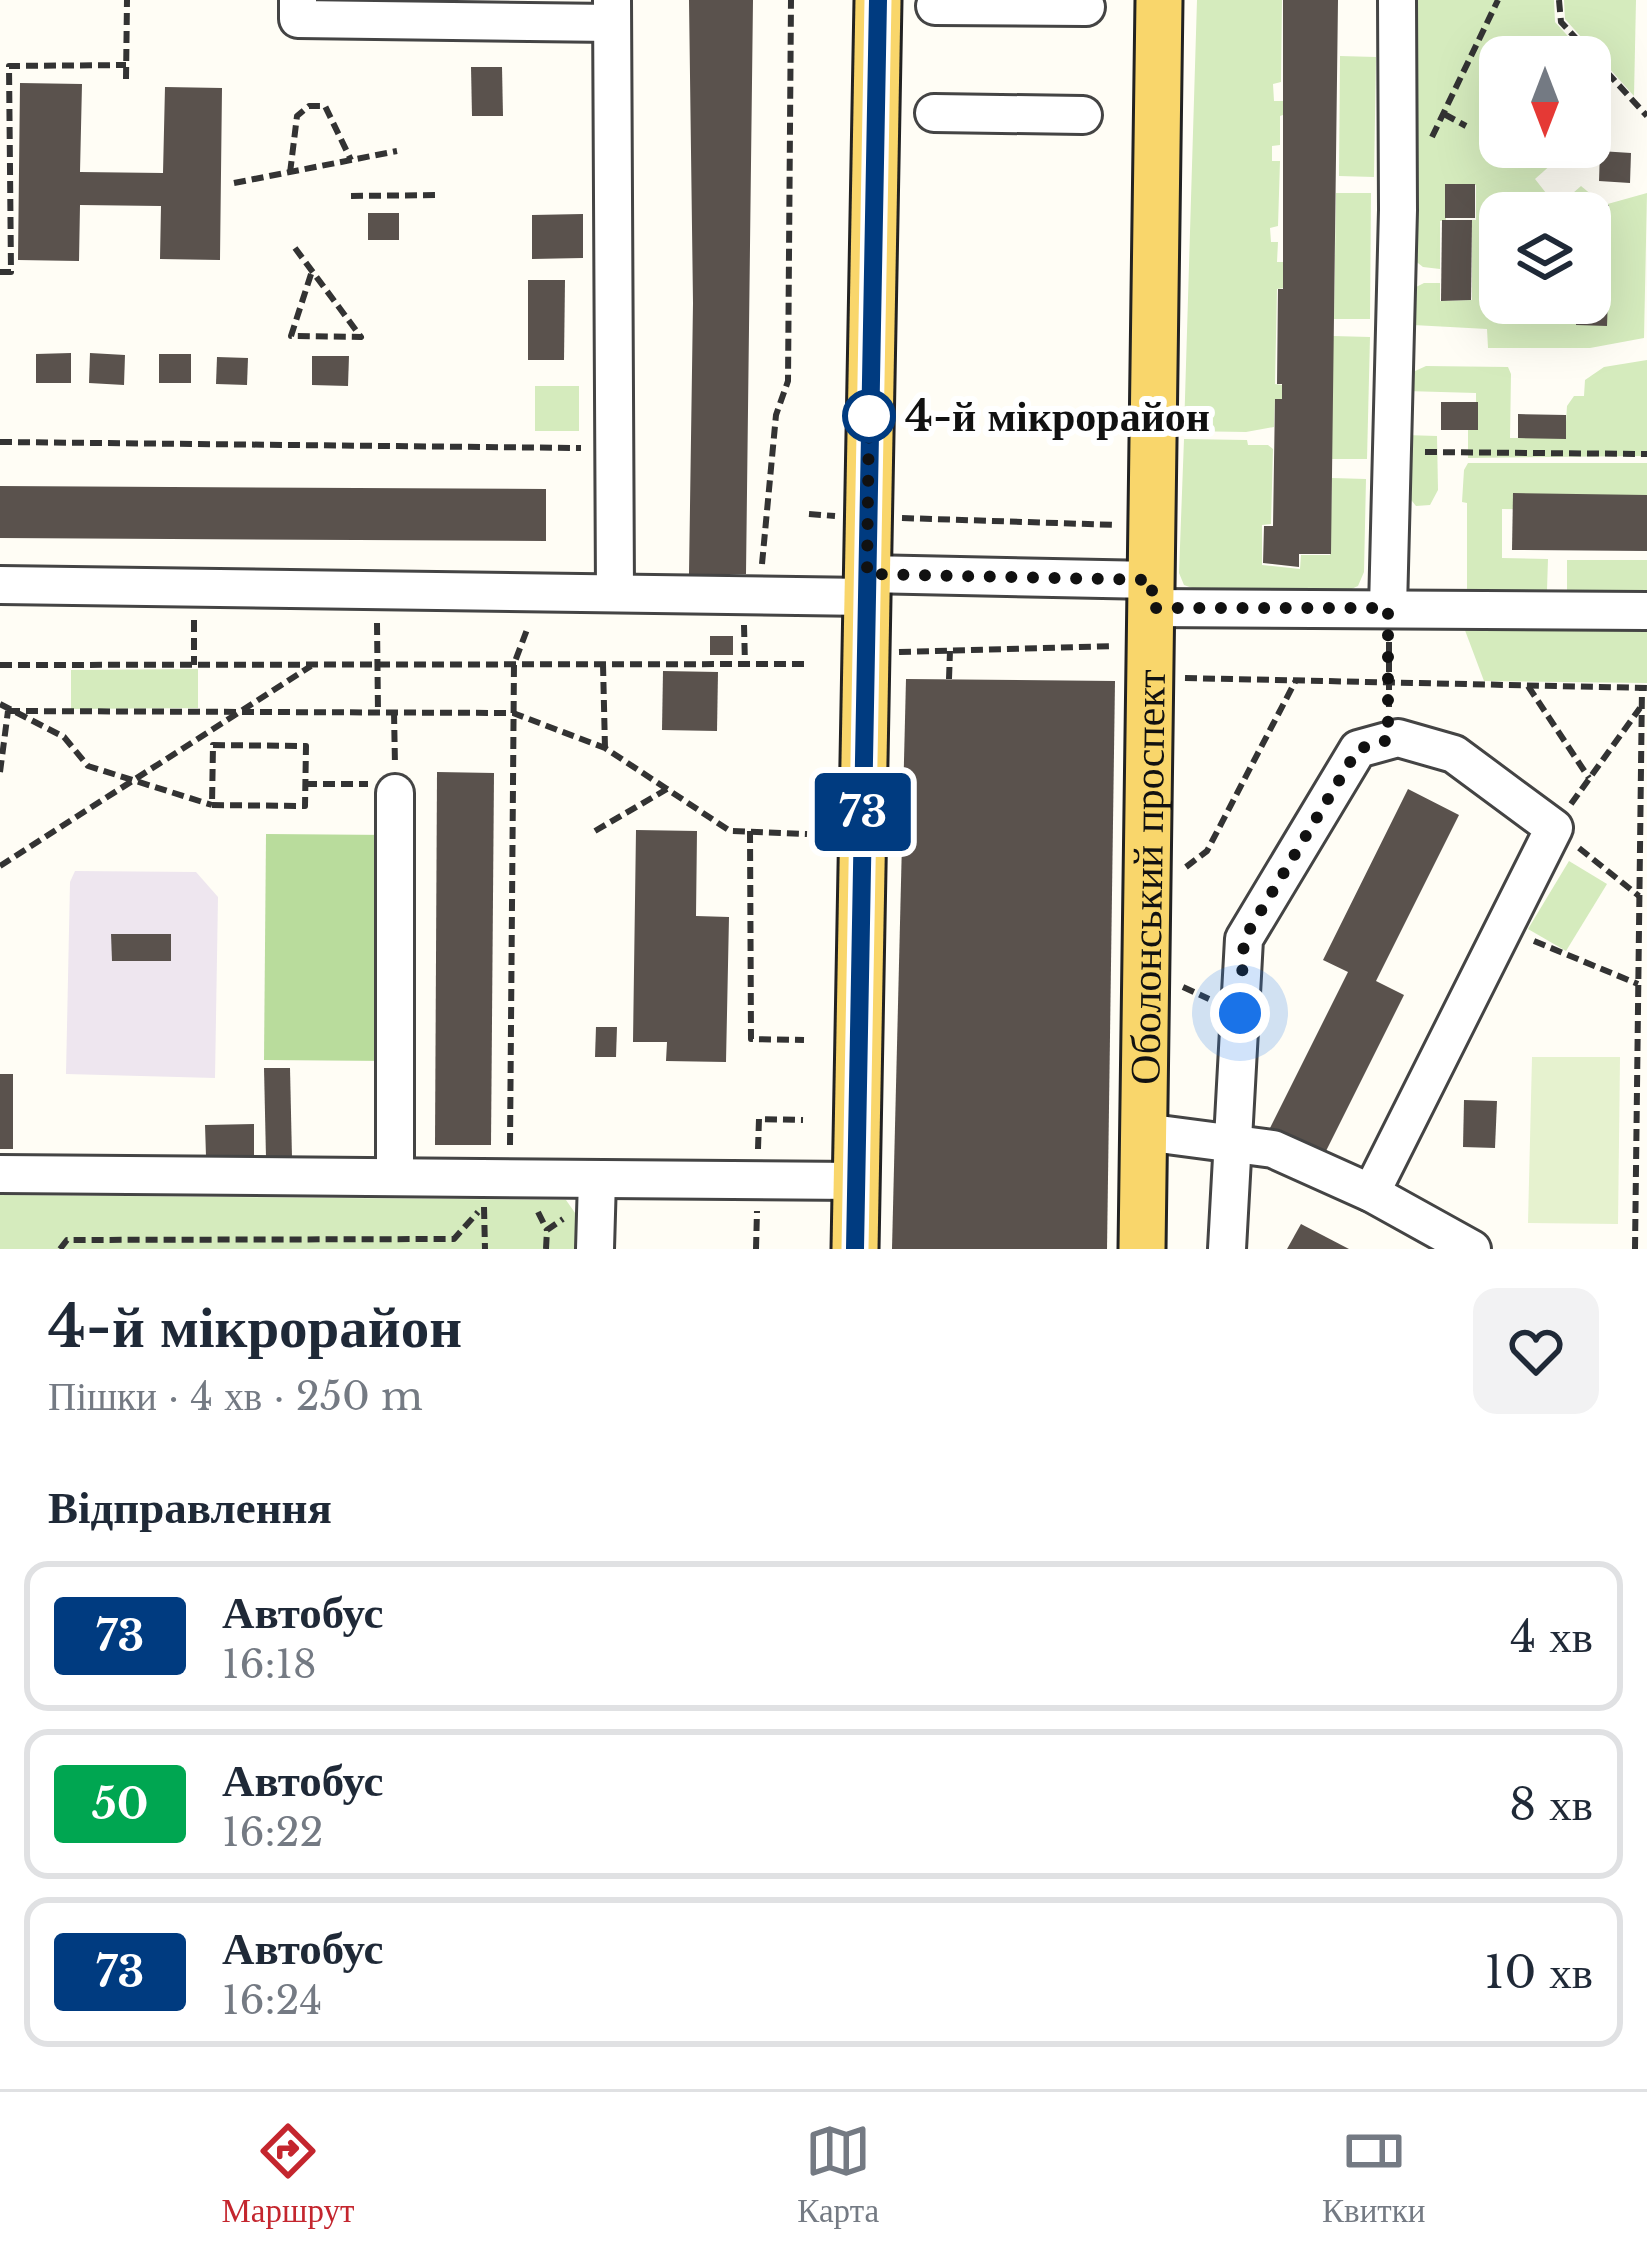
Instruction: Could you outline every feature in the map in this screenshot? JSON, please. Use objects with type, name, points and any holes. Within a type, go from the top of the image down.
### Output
[{"type":"main road","points":[[855,1249],[878,0]]},
{"type":"main road","name":"Оболонський проспект","points":[[1142,1249],[1159,0]]},
{"type":"lane","points":[[298,0],[298,19],[612,11],[615,592]]},
{"type":"lane","points":[[1388,608],[1398,210],[1397,0]]},
{"type":"lane","points":[[935,6],[1086,7]]},
{"type":"lane","points":[[934,113],[1083,115]]},
{"type":"lane","points":[[0,585],[759,594],[867,586],[1152,594],[1388,608],[1647,611]]},
{"type":"lane","points":[[1227,1249],[1244,939],[1358,749],[1398,738],[1454,754],[1554,828],[1371,1193]]},
{"type":"lane","points":[[395,789],[395,1177]]},
{"type":"lane","points":[[1144,1132],[1273,1149],[1371,1193],[1472,1249]]},
{"type":"lane","points":[[0,1174],[395,1177],[505,1191],[597,1179],[856,1181]]},
{"type":"lane","points":[[595,1249],[597,1179]]},
{"type":"path","points":[[126,79],[127,0]]},
{"type":"path","points":[[745,664],[744,613],[759,594],[776,415],[788,381],[791,0]]},
{"type":"path","points":[[1425,152],[1498,0]]},
{"type":"path","points":[[1559,0],[1561,22],[1647,116]]},
{"type":"path","points":[[0,272],[10,272],[9,66],[126,65]]},
{"type":"path","points":[[290,172],[297,116],[309,106],[325,106],[351,160]]},
{"type":"path","points":[[1444,113],[1466,126]]},
{"type":"path","points":[[234,183],[398,152]]},
{"type":"path","points":[[351,196],[439,195]]},
{"type":"path","points":[[295,248],[362,337],[291,336],[312,271]]},
{"type":"path","points":[[0,442],[614,448]]},
{"type":"path","points":[[1391,452],[1647,454]]},
{"type":"path","points":[[927,519],[1152,526]]},
{"type":"path","points":[[194,587],[194,664]]},
{"type":"path","points":[[894,652],[1113,647],[1152,594]]},
{"type":"path","points":[[1388,608],[1388,740]]},
{"type":"path","points":[[949,679],[950,651]]},
{"type":"path","points":[[0,664],[806,664]]},
{"type":"path","points":[[0,866],[314,664]]},
{"type":"path","points":[[377,664],[378,712]]},
{"type":"path","points":[[60,1249],[67,1240],[454,1239],[484,1204],[505,1191],[514,664]]},
{"type":"path","points":[[603,664],[605,748]]},
{"type":"path","points":[[1181,678],[1644,688],[1636,1249]]},
{"type":"path","points":[[1178,874],[1207,850],[1296,680]]},
{"type":"path","points":[[1527,685],[1589,778]]},
{"type":"path","points":[[0,704],[64,737],[88,766],[212,805],[304,806],[306,746],[213,745],[212,805]]},
{"type":"path","points":[[1640,896],[1554,828],[1642,705]]},
{"type":"path","points":[[8,711],[513,712],[605,748],[730,830],[807,834]]},
{"type":"path","points":[[0,772],[8,711]]},
{"type":"path","points":[[305,784],[395,789],[394,712]]},
{"type":"path","points":[[595,831],[667,789]]},
{"type":"path","points":[[750,831],[751,1039],[804,1040]]},
{"type":"path","points":[[1503,928],[1639,984]]},
{"type":"path","points":[[759,1119],[803,1120]]},
{"type":"path","points":[[484,1204],[485,1249]]},
{"type":"path","points":[[535,1205],[547,1230]]},
{"type":"shaded area","points":[[75,871],[196,872],[218,897],[215,1078],[66,1074],[70,882]]},
{"type":"green space","points":[[1197,0],[1282,0],[1281,82],[1273,84],[1274,101],[1283,101],[1280,145],[1272,146],[1272,161],[1280,161],[1278,226],[1270,228],[1271,242],[1278,242],[1277,262],[1284,262],[1284,288],[1277,289],[1275,384],[1282,385],[1282,399],[1275,399],[1274,427],[1246,432],[1184,431]]},
{"type":"green space","points":[[1411,0],[1554,0],[1555,22],[1568,36],[1479,36],[1479,168],[1547,168],[1535,179],[1545,192],[1479,192],[1479,324],[1611,324],[1611,203],[1647,193],[1644,338],[1590,348],[1488,348],[1487,329],[1413,325],[1412,289],[1424,283],[1440,283],[1440,301],[1472,300],[1476,185],[1446,185],[1440,269],[1423,267],[1409,256]]},
{"type":"green space","points":[[1564,0],[1636,0],[1634,96],[1611,70],[1611,36],[1580,36],[1565,19]]},
{"type":"green space","points":[[1340,56],[1376,57],[1374,177],[1339,176]]},
{"type":"green space","points":[[1336,193],[1371,193],[1370,319],[1334,319]]},
{"type":"green space","points":[[1333,336],[1370,337],[1367,459],[1330,459]]},
{"type":"green space","points":[[1647,360],[1647,456],[1468,458],[1468,409],[1476,409],[1476,393],[1406,391],[1413,372],[1426,366],[1508,367],[1510,438],[1565,438],[1567,406],[1574,396],[1584,396],[1585,380],[1604,367]]},
{"type":"green space","points":[[535,386],[579,386],[579,431],[535,431]]},
{"type":"green space","points":[[1405,435],[1437,436],[1438,490],[1430,505],[1416,506],[1404,491]]},
{"type":"green space","points":[[1184,439],[1247,440],[1248,445],[1273,449],[1271,524],[1262,525],[1262,565],[1300,569],[1301,555],[1330,555],[1332,478],[1366,479],[1364,572],[1358,586],[1347,591],[1198,590],[1184,585],[1179,573]]},
{"type":"green space","points":[[1468,463],[1647,463],[1647,510],[1502,509],[1502,558],[1548,559],[1547,590],[1467,590],[1467,503],[1462,502]]},
{"type":"green space","points":[[1567,560],[1647,560],[1647,591],[1567,590]]},
{"type":"green space","points":[[1463,625],[1647,626],[1647,683],[1484,681]]},
{"type":"green space","points":[[198,669],[198,708],[71,709],[71,670]]},
{"type":"green space","points":[[266,834],[391,835],[389,1061],[264,1060]]},
{"type":"green space","points":[[1569,861],[1607,884],[1566,951],[1528,929]]},
{"type":"green space","points":[[1532,1057],[1620,1057],[1618,1224],[1528,1223]]},
{"type":"green space","points":[[0,1195],[566,1200],[580,1220],[580,1249],[0,1249]]},
{"type":"building","points":[[689,0],[753,0],[746,574],[689,574],[693,303]]},
{"type":"building","points":[[1283,0],[1338,0],[1331,554],[1299,554],[1299,567],[1263,563],[1264,526],[1273,526],[1275,399],[1282,399],[1282,384],[1277,384],[1278,289],[1283,289]]},
{"type":"building","points":[[471,67],[502,67],[503,116],[472,116]]},
{"type":"building","points":[[20,83],[82,84],[80,172],[163,173],[165,87],[222,88],[220,260],[160,259],[161,206],[80,205],[79,261],[18,260]]},
{"type":"building","points":[[1611,152],[1631,153],[1630,183],[1599,181],[1599,168],[1611,168]]},
{"type":"building","points":[[1445,184],[1475,184],[1475,218],[1445,218]]},
{"type":"building","points":[[368,213],[399,213],[399,240],[368,240]]},
{"type":"building","points":[[583,214],[583,258],[532,259],[532,215]]},
{"type":"building","points":[[1442,220],[1472,220],[1471,300],[1441,301]]},
{"type":"building","points":[[528,280],[565,280],[564,360],[528,360]]},
{"type":"building","points":[[71,353],[71,383],[36,383],[36,354]]},
{"type":"building","points":[[90,353],[125,355],[124,385],[89,383]]},
{"type":"building","points":[[159,354],[191,354],[191,383],[159,383]]},
{"type":"building","points":[[312,356],[349,356],[348,386],[312,385]]},
{"type":"building","points":[[217,357],[248,358],[247,385],[216,384]]},
{"type":"building","points":[[1441,402],[1478,402],[1478,430],[1441,430]]},
{"type":"building","points":[[1518,414],[1566,415],[1566,439],[1518,438]]},
{"type":"building","points":[[0,486],[546,489],[546,541],[0,538]]},
{"type":"building","points":[[1513,493],[1647,495],[1647,551],[1512,550]]},
{"type":"building","points":[[710,636],[733,636],[733,655],[710,655]]},
{"type":"building","points":[[663,671],[718,672],[717,731],[662,730]]},
{"type":"building","points":[[906,679],[1115,681],[1107,1249],[892,1249]]},
{"type":"building","points":[[437,772],[494,773],[491,1145],[435,1145]]},
{"type":"building","points":[[1408,789],[1459,815],[1376,981],[1404,995],[1323,1157],[1269,1130],[1348,972],[1323,960]]},
{"type":"building","points":[[636,830],[697,831],[696,916],[729,917],[726,1062],[666,1061],[667,1042],[633,1042]]},
{"type":"building","points":[[111,934],[171,934],[171,961],[112,961]]},
{"type":"building","points":[[596,1027],[617,1027],[616,1057],[595,1057]]},
{"type":"building","points":[[264,1068],[290,1068],[292,1158],[266,1158]]},
{"type":"building","points":[[0,1074],[13,1074],[13,1149],[0,1149]]},
{"type":"building","points":[[1464,1100],[1497,1101],[1495,1148],[1463,1147]]},
{"type":"building","points":[[254,1124],[254,1156],[206,1156],[205,1125]]},
{"type":"building","points":[[1301,1224],[1349,1249],[1287,1249]]},
{"type":"bus line","name":"73","points":[[855,1249],[878,0]]},
{"type":"place","name":"4-й мікрорайон","points":[[869,416]]},
{"type":"route","points":[[869,416],[867,574],[1152,580],[1152,608],[1388,608],[1388,740],[1358,749],[1244,939],[1240,1013]]}]
